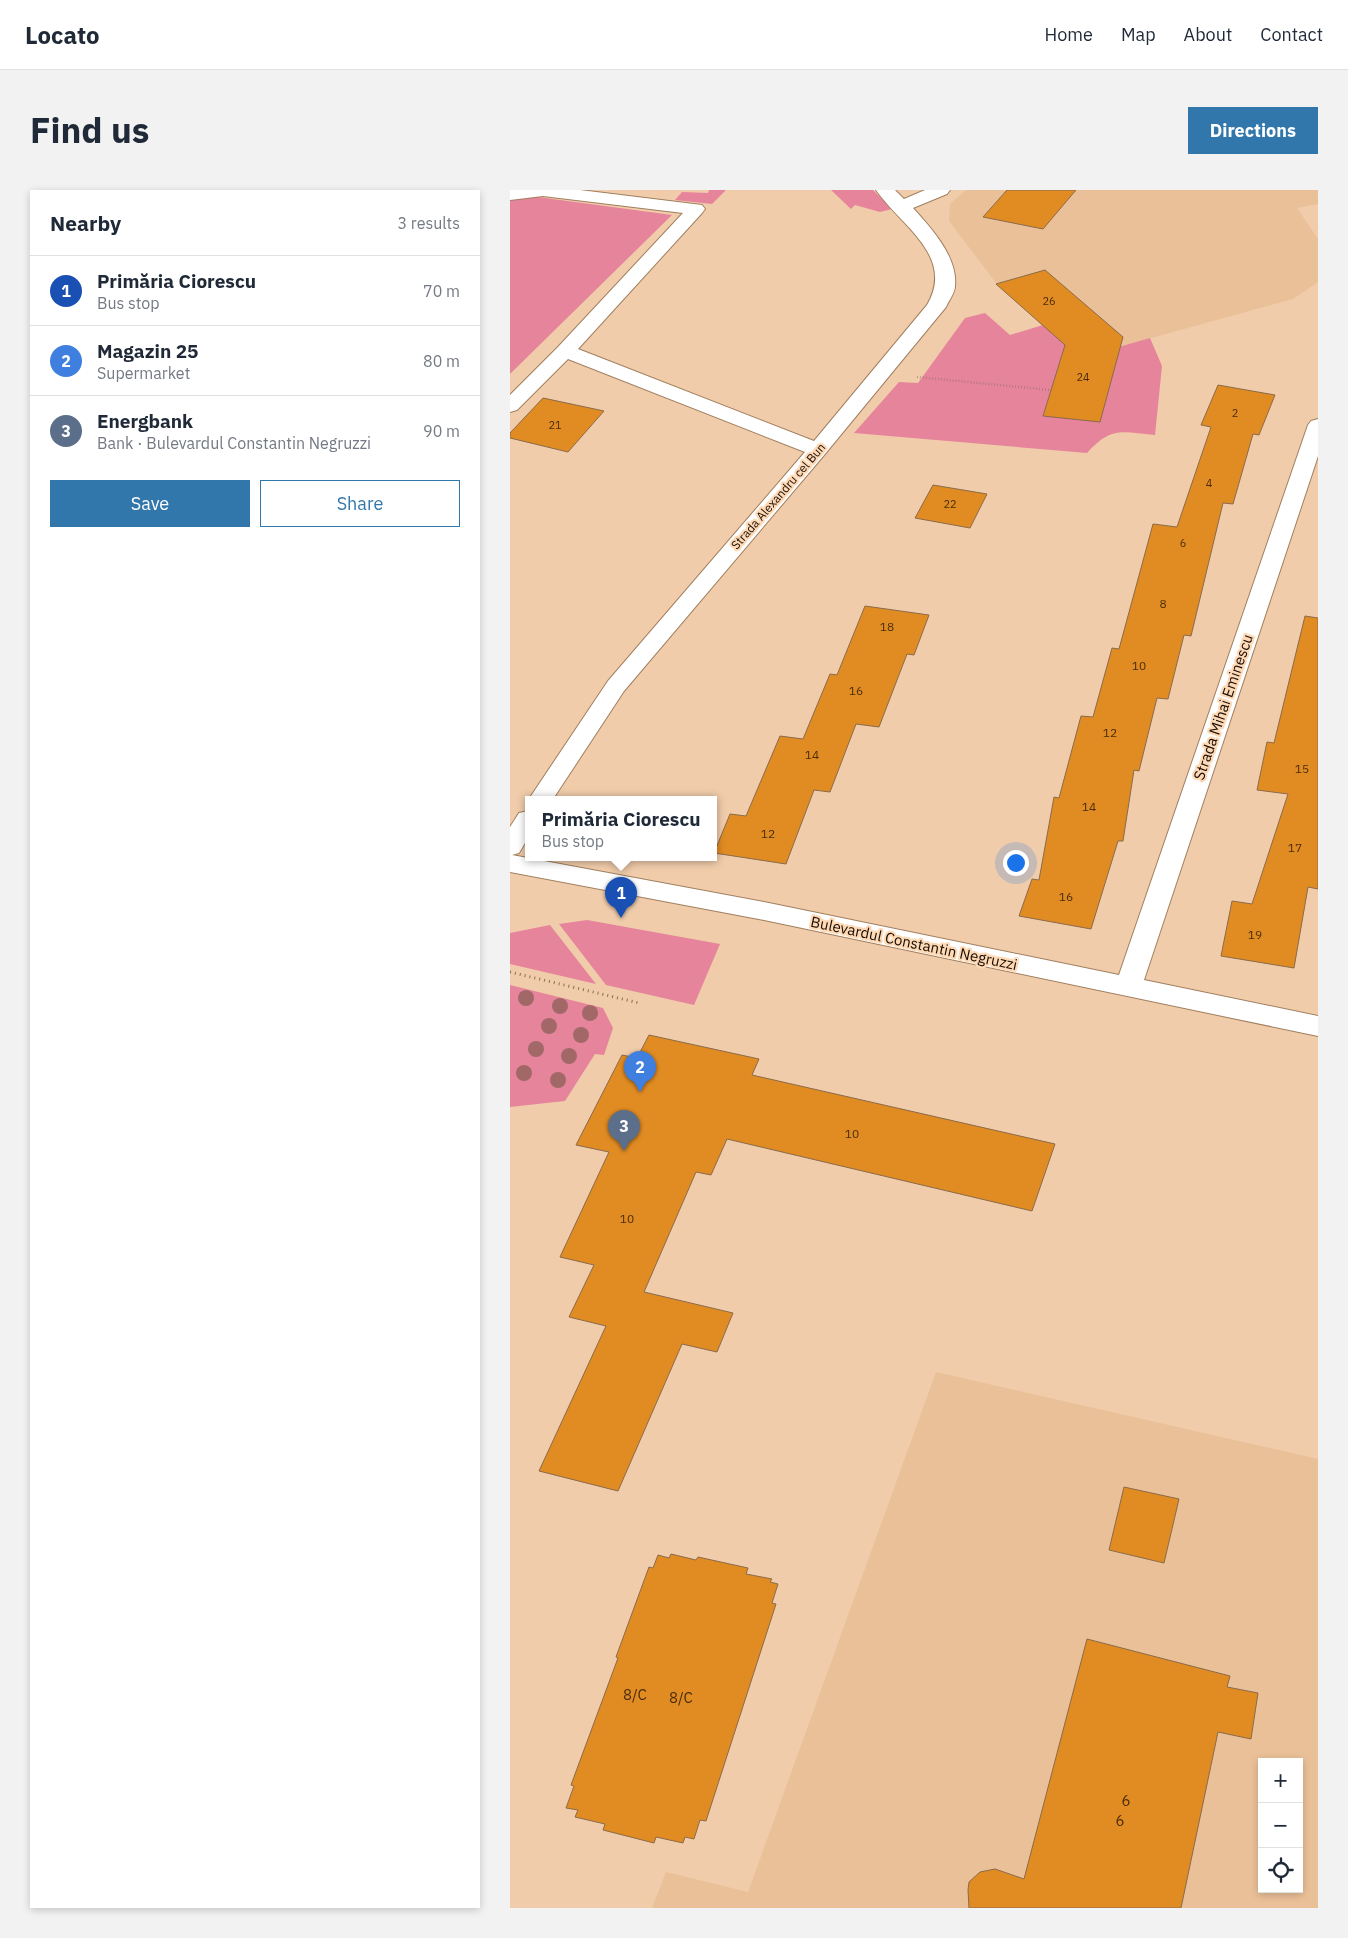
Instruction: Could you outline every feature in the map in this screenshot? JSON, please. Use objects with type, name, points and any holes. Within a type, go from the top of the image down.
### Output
[{"type":"street","name":"Strada Alexandru cel Bun","points":[[543,796],[616,686],[818,450],[936,307],[946,286],[941,262],[929,238],[902,206],[885,190]]},
{"type":"street","points":[[902,206],[941,190]]},
{"type":"street","points":[[510,195],[522,192],[543,191],[696,210],[565,351],[510,406]]},
{"type":"street","points":[[565,351],[818,450]]},
{"type":"street","name":"Strada Mihai Eminescu","points":[[1128,988],[1318,425]]},
{"type":"street","points":[[510,847],[525,824]]},
{"type":"street","name":"Bulevardul Constantin Negruzzi","points":[[510,862],[764,911],[1318,1026]]},
{"type":"path","points":[[882,374],[1051,390]]},
{"type":"path","points":[[510,972],[639,1003]]},
{"type":"shaded area","points":[[709,190],[726,190],[712,204],[675,200],[682,192],[708,193]]},
{"type":"shaded area","points":[[831,190],[873,190],[892,209],[880,212],[855,205],[851,209]]},
{"type":"shaded area","points":[[966,190],[1318,190],[1318,204],[1297,208],[1318,239],[1318,282],[1293,299],[1115,348],[1052,333],[996,283],[949,221],[950,204]]},
{"type":"shaded area","points":[[523,195],[672,215],[510,374],[510,200]]},
{"type":"shaded area","points":[[985,313],[1010,335],[1043,325],[1115,348],[1150,338],[1162,366],[1155,435],[1117,433],[1103,438],[1087,453],[854,433],[899,382],[918,383],[965,318]]},
{"type":"shaded area","points":[[587,920],[720,944],[694,1005],[606,985],[559,924]]},
{"type":"shaded area","points":[[550,925],[596,984],[510,964],[510,933]]},
{"type":"shaded area","points":[[510,985],[603,1008],[613,1028],[604,1055],[595,1054],[565,1101],[510,1107]]},
{"type":"shaded area","points":[[936,1372],[1318,1459],[1318,1908],[652,1908],[666,1872],[748,1892]]},
{"type":"building","points":[[1007,190],[1076,190],[1043,229],[983,217]]},
{"type":"building","points":[[1045,270],[1123,337],[1100,422],[1043,416],[1065,345],[996,284]]},
{"type":"building","points":[[1218,385],[1275,395],[1259,435],[1253,434],[1233,504],[1223,503],[1191,636],[1184,635],[1168,699],[1157,698],[1139,771],[1134,770],[1123,841],[1118,841],[1091,929],[1019,916],[1032,879],[1039,880],[1054,797],[1059,798],[1081,716],[1093,717],[1112,648],[1119,649],[1153,524],[1177,527],[1211,427],[1201,425]]},
{"type":"building","points":[[543,398],[604,411],[568,452],[510,438],[510,433]]},
{"type":"building","points":[[933,485],[987,494],[970,528],[915,518]]},
{"type":"building","points":[[865,606],[929,615],[914,655],[907,654],[879,727],[856,724],[830,792],[814,790],[786,864],[717,853],[717,846],[730,814],[746,816],[780,736],[803,739],[830,674],[837,675]]},
{"type":"building","points":[[1305,616],[1318,618],[1318,889],[1308,887],[1294,968],[1221,956],[1232,901],[1252,904],[1288,794],[1257,790],[1267,742],[1274,743]]},
{"type":"building","points":[[649,1035],[759,1059],[752,1075],[1055,1144],[1032,1211],[727,1139],[711,1175],[696,1172],[644,1292],[733,1313],[717,1352],[682,1344],[618,1491],[539,1471],[606,1326],[569,1317],[594,1265],[560,1257],[609,1152],[576,1145],[622,1055],[637,1058]]},
{"type":"building","points":[[1124,1487],[1179,1499],[1164,1563],[1109,1550]]},
{"type":"building","points":[[671,1554],[696,1560],[698,1557],[748,1568],[746,1574],[772,1579],[770,1582],[778,1584],[772,1603],[776,1604],[706,1821],[700,1820],[694,1839],[685,1837],[683,1843],[656,1837],[654,1843],[603,1830],[605,1824],[575,1817],[578,1810],[566,1808],[574,1786],[571,1785],[649,1567],[653,1568],[658,1555],[669,1558]]},
{"type":"building","points":[[1087,1639],[1230,1676],[1227,1687],[1258,1693],[1251,1739],[1218,1732],[1181,1908],[969,1908],[969,1882],[980,1872],[995,1869],[1024,1879]]},
{"type":"place","name":"Primăria Ciorescu","points":[[621,918]]},
{"type":"place","name":"Magazin 25","points":[[640,1092]]},
{"type":"place","name":"Energbank","points":[[624,1151]]}]
